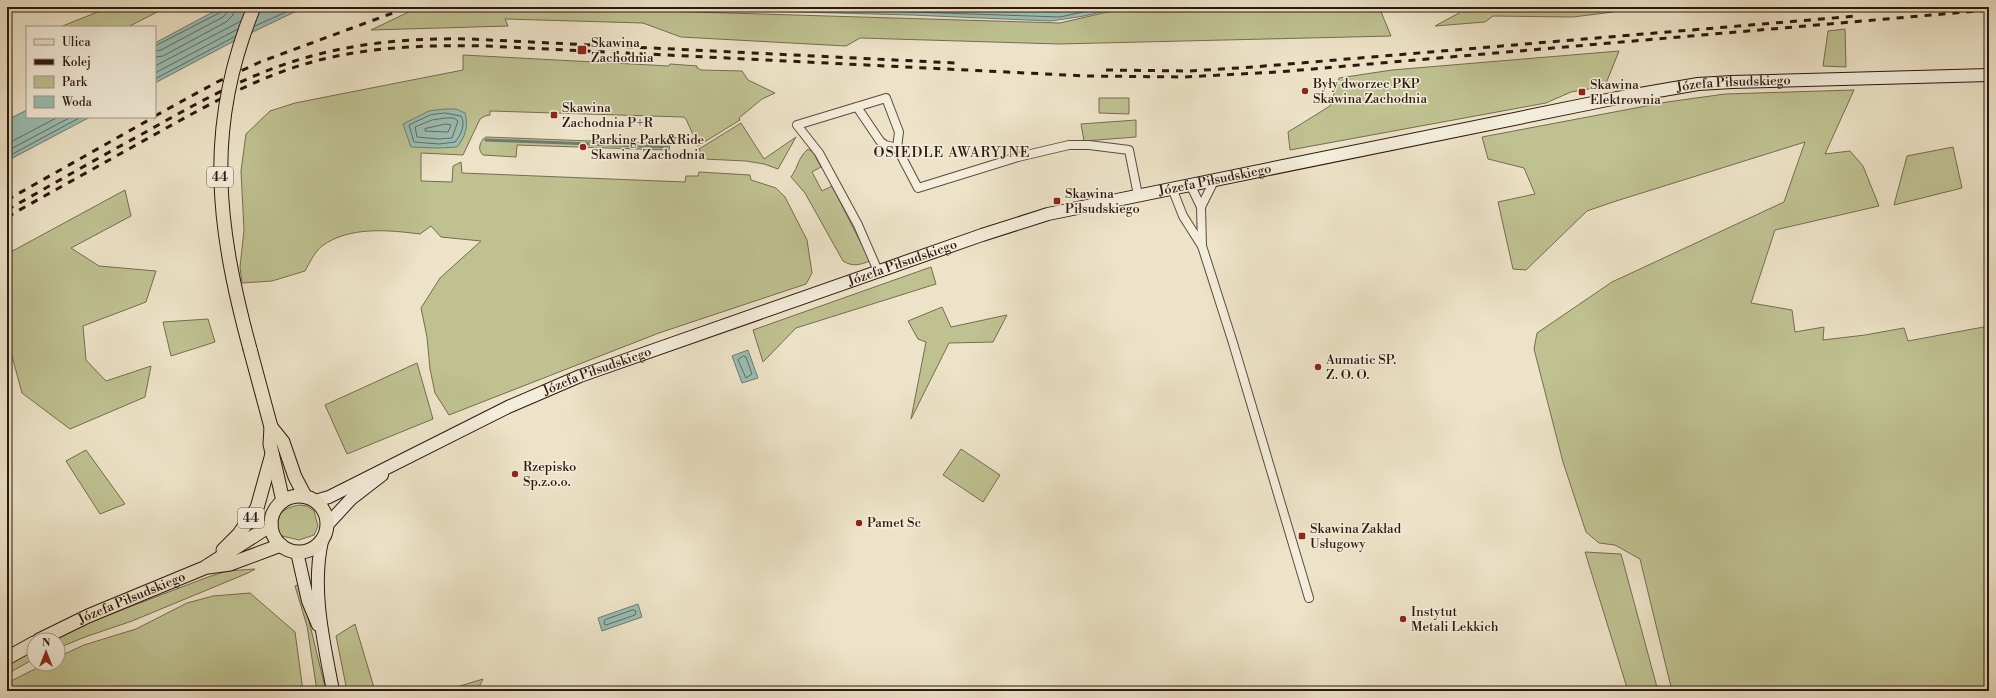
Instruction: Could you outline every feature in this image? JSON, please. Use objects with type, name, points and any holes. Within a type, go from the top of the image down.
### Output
[{"type":"main road","name":"44","points":[[254,7],[240,45],[228,95],[222,139],[220,183],[224,230],[231,272],[271,427],[270,444],[283,501],[272,514],[271,525],[274,536],[281,545]]},
{"type":"main road","name":"Józefa Piłsudskiego","points":[[310,498],[329,497],[370,476],[388,469],[415,453],[508,407],[564,383],[1033,218],[1072,208],[1617,98],[1698,84],[1989,75]]},
{"type":"main road","name":"44","points":[[271,427],[283,442],[295,477],[310,498],[326,514],[327,525]]},
{"type":"main road","name":"44","points":[[204,568],[239,534],[252,517],[262,497],[272,453]]},
{"type":"main road","name":"Józefa Piłsudskiego","points":[[327,525],[351,500],[388,469]]},
{"type":"main road","points":[[283,501],[294,496],[310,498]]},
{"type":"main road","name":"Józefa Piłsudskiego","points":[[56,632],[108,607],[204,568],[271,525]]},
{"type":"main road","points":[[327,525],[318,558],[318,575],[323,636],[333,691]]},
{"type":"main road","points":[[281,545],[297,552],[313,548],[322,541]]},
{"type":"main road","name":"Józefa Piłsudskiego","points":[[204,568],[230,564],[281,545]]},
{"type":"main road","points":[[297,552],[308,602],[323,636]]},
{"type":"main road","points":[[7,658],[26,647]]},
{"type":"street","points":[[878,272],[858,225],[822,159],[797,125],[886,98],[899,132],[897,148],[918,188],[1018,157],[1069,145],[1089,145],[1129,150],[1138,195]]},
{"type":"street","points":[[857,106],[880,141],[885,145],[897,148]]},
{"type":"street","points":[[1200,207],[1215,179]]},
{"type":"street","points":[[1190,184],[1200,207],[1202,246]]},
{"type":"street","points":[[1172,188],[1176,203],[1202,246],[1233,343],[1309,598]]},
{"type":"green space","points":[[110,7],[161,7],[159,11],[130,26],[62,26]]},
{"type":"green space","points":[[419,7],[528,7],[1060,23],[1129,7],[1379,7],[1391,36],[1059,44],[860,38],[846,46],[681,37],[643,23],[505,19],[508,26],[371,30]]},
{"type":"green space","points":[[1460,7],[1612,7],[1613,12],[1573,17],[1493,16],[1485,22],[1435,26],[1459,13]]},
{"type":"green space","points":[[1845,29],[1846,67],[1823,66],[1828,31]]},
{"type":"green space","points":[[1619,51],[1605,86],[1571,92],[1546,103],[1290,150],[1288,132],[1330,106],[1339,78],[1392,70]]},
{"type":"green space","points":[[463,55],[669,66],[670,64],[697,66],[697,68],[701,70],[742,71],[748,80],[775,93],[762,99],[739,118],[740,120],[698,146],[686,119],[683,117],[490,111],[490,115],[480,119],[463,155],[421,153],[421,181],[452,182],[453,166],[461,162],[462,173],[685,182],[686,176],[698,176],[699,172],[750,175],[751,180],[776,188],[785,197],[807,240],[812,273],[806,284],[659,333],[449,415],[435,393],[430,369],[427,337],[421,308],[440,278],[481,241],[441,237],[431,226],[420,234],[395,231],[357,232],[344,235],[319,248],[305,271],[272,281],[242,283],[240,267],[244,230],[241,171],[246,134],[270,111],[295,103],[463,70]]},
{"type":"green space","points":[[1854,90],[1825,154],[1850,151],[1863,166],[1879,206],[1775,230],[1751,303],[1792,310],[1795,332],[1824,327],[1823,340],[1865,335],[1904,328],[1908,341],[1989,326],[1989,691],[1672,691],[1640,559],[1615,545],[1599,543],[1586,532],[1563,462],[1534,349],[1537,333],[1612,282],[1784,202],[1805,142],[1587,211],[1526,270],[1513,269],[1498,202],[1535,194],[1524,168],[1488,159],[1482,137],[1667,102],[1725,94]]},
{"type":"green space","points":[[1099,98],[1129,98],[1129,114],[1099,113]]},
{"type":"green space","points":[[1136,120],[1136,137],[1084,141],[1081,124]]},
{"type":"green space","points":[[741,123],[764,159],[796,137],[778,169],[764,164],[746,161],[704,159],[699,149]]},
{"type":"green space","points":[[486,137],[670,144],[669,150],[517,145],[516,157],[483,155],[480,151],[480,145]]},
{"type":"green space","points":[[1953,147],[1962,188],[1894,205],[1907,156]]},
{"type":"green space","points":[[808,149],[813,152],[821,167],[812,172],[822,191],[832,186],[870,261],[856,265],[843,261],[805,193],[791,177],[800,159]]},
{"type":"green space","points":[[125,190],[131,216],[71,248],[99,266],[156,271],[146,302],[83,326],[86,360],[106,381],[151,366],[145,397],[70,429],[22,393],[12,356],[7,358],[7,254]]},
{"type":"green space","points":[[931,267],[936,284],[796,328],[763,362],[753,330]]},
{"type":"green space","points":[[942,307],[951,327],[1007,315],[993,342],[949,343],[911,419],[926,342],[918,339],[908,321]]},
{"type":"green space","points":[[208,319],[215,342],[171,356],[163,322]]},
{"type":"green space","points":[[417,363],[433,419],[347,454],[325,405]]},
{"type":"green space","points":[[961,449],[1000,475],[983,502],[943,475]]},
{"type":"green space","points":[[86,450],[125,504],[100,514],[66,461]]},
{"type":"green space","points":[[300,505],[307,506],[314,511],[318,526],[314,535],[299,540],[278,535],[277,523],[280,514],[289,508]]},
{"type":"green space","points":[[1585,552],[1621,554],[1658,691],[1628,691]]},
{"type":"green space","points":[[255,569],[132,621],[66,645],[66,633],[90,622],[227,571]]},
{"type":"green space","points":[[300,584],[326,691],[317,691],[307,626],[295,586]]},
{"type":"green space","points":[[250,593],[295,632],[303,691],[7,691],[7,683],[29,672],[66,672],[66,653],[84,645],[136,629],[187,603],[213,596]]},
{"type":"green space","points":[[355,624],[375,691],[347,691],[336,636]]},
{"type":"green space","points":[[26,653],[26,663],[7,674],[7,664]]},
{"type":"green space","points":[[483,679],[477,691],[444,691]]},
{"type":"water","points":[[222,7],[305,7],[234,41],[156,82],[156,42]]},
{"type":"water","points":[[611,7],[1122,7],[1084,16],[1051,21],[911,15]]},
{"type":"water","points":[[456,109],[465,113],[467,122],[466,131],[457,147],[411,147],[403,124],[429,111]]},
{"type":"water","points":[[26,110],[26,118],[88,118],[7,161],[7,120]]},
{"type":"water","points":[[748,350],[758,378],[742,383],[732,356]]},
{"type":"water","points":[[638,604],[642,617],[602,631],[598,618]]},
{"type":"waterway","points":[[486,140],[667,147]]},
{"type":"railway","points":[[156,115],[217,82],[260,62],[409,7]]},
{"type":"railway","points":[[7,217],[216,101],[259,81],[305,64],[328,58],[387,49],[427,46],[487,46],[1086,76],[1185,77],[1278,72],[1989,10]]},
{"type":"railway","points":[[1106,70],[1189,71],[1253,67],[1857,16]]},
{"type":"railway","points":[[7,210],[184,111],[245,80],[265,71],[308,57],[368,44],[429,39],[470,39],[956,63]]},
{"type":"railway","points":[[7,200],[152,118]]},
{"type":"place","name":"Skawina Zachodnia","points":[[582,50]]},
{"type":"place","name":"Były dworzec PKP Skawina Zachodnia","points":[[1305,91]]},
{"type":"place","name":"Skawina Elektrownia","points":[[1582,92]]},
{"type":"place","name":"Skawina Zachodnia P+R","points":[[554,115]]},
{"type":"place","name":"Parking Park&Ride Skawina Zachodnia","points":[[583,147]]},
{"type":"place","name":"Skawina Piłsudskiego","points":[[1057,201]]},
{"type":"place","name":"Aumatic SP. Z. O. O.","points":[[1318,367]]},
{"type":"place","name":"Rzepisko Sp.z.o.o.","points":[[515,474]]},
{"type":"place","name":"Pamet Sc","points":[[859,523]]},
{"type":"place","name":"Skawina Zakład Usługowy","points":[[1302,536]]},
{"type":"place","name":"Instytut Metali Lekkich","points":[[1403,619]]},
{"type":"district","name":"OSIEDLE AWARYJNE","points":[[952,153]]}]
